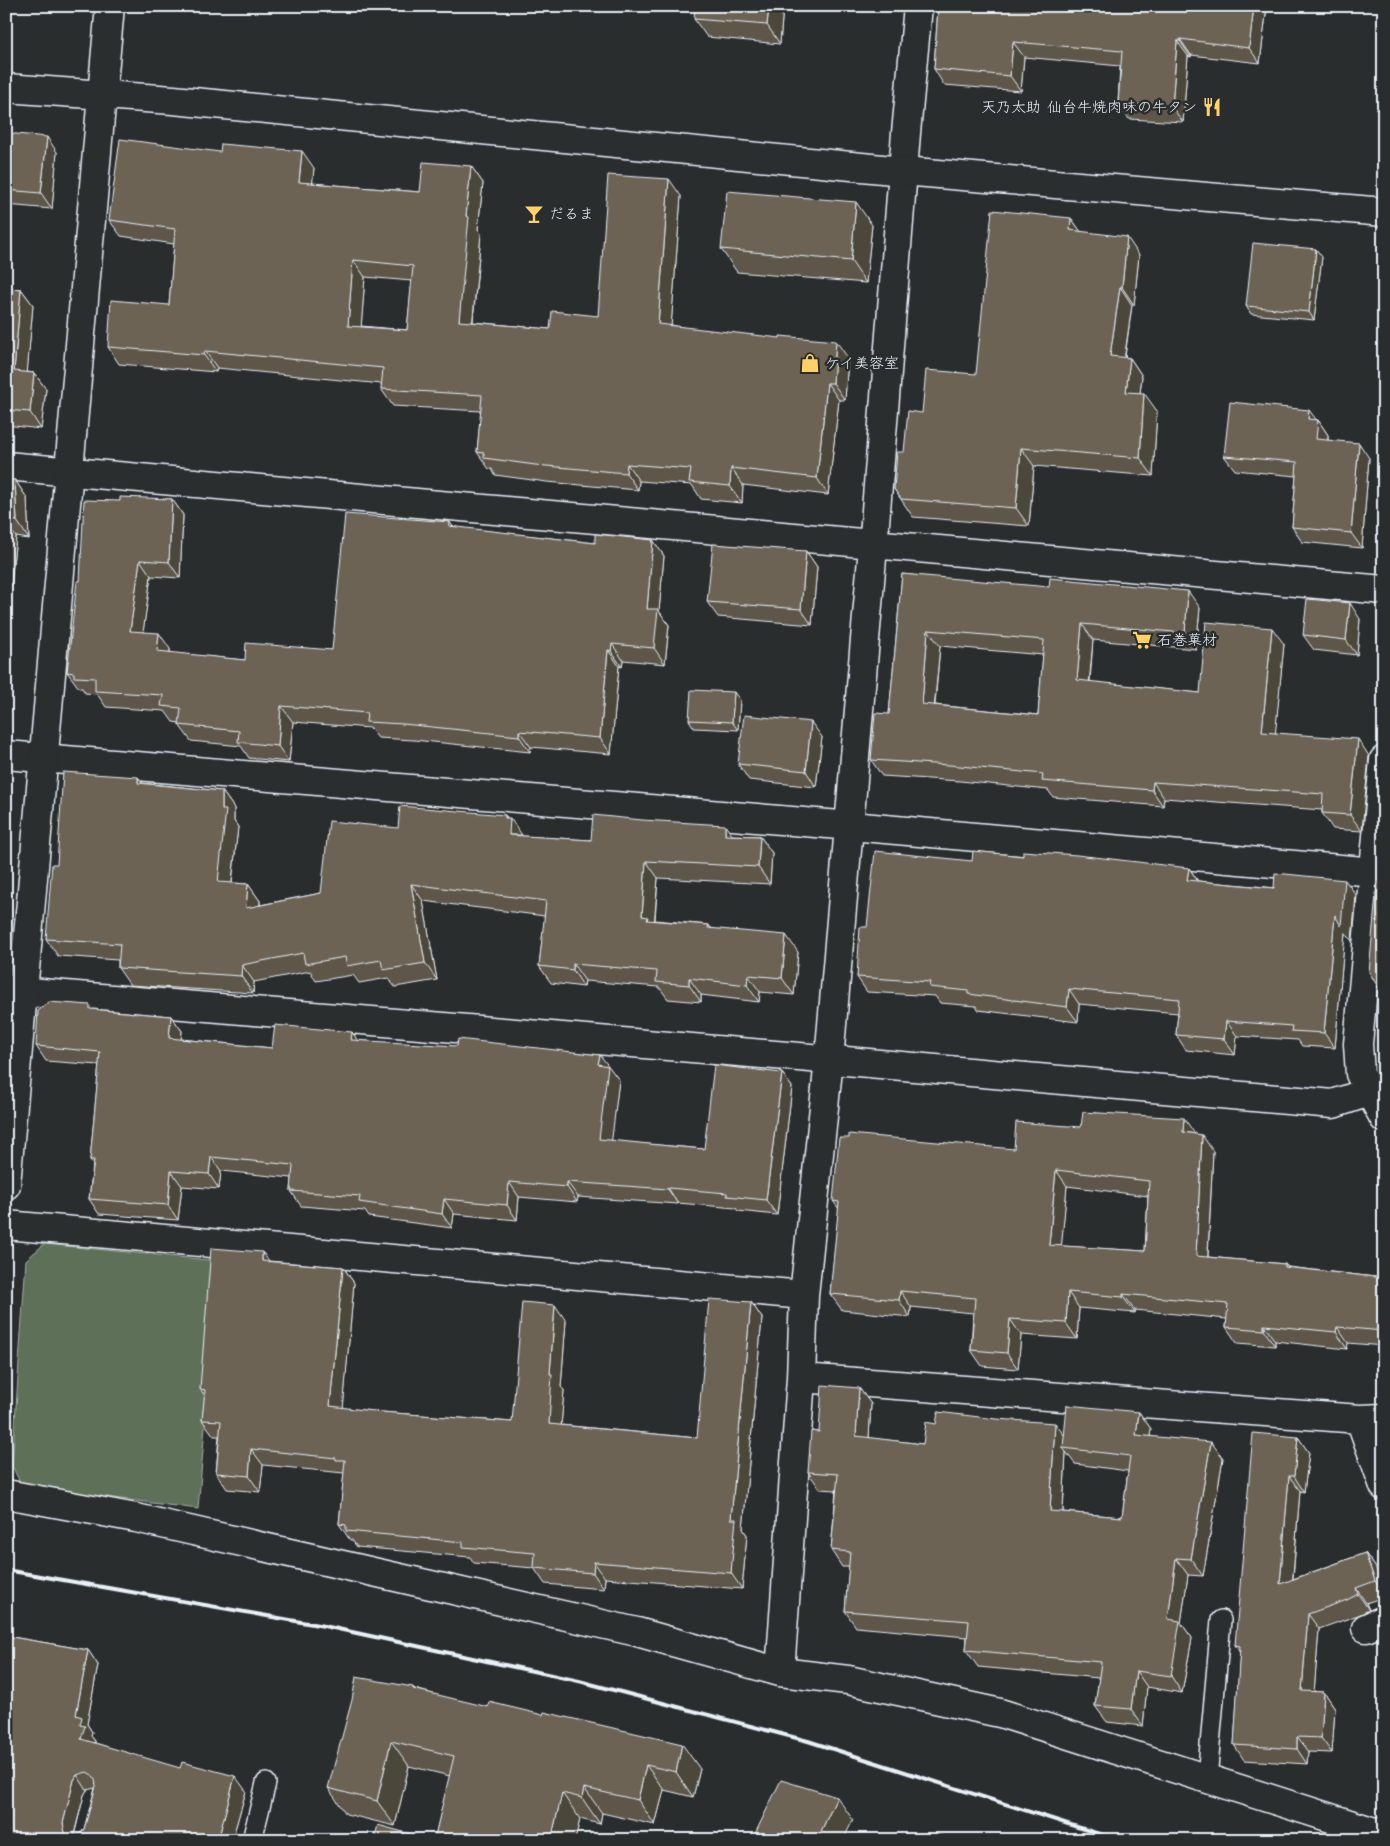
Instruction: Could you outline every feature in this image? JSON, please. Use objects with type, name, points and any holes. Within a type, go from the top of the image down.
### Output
[{"type":"street","points":[[6,1185],[15,991],[43,758],[70,472],[110,6]]},
{"type":"street","points":[[780,1672],[801,1378],[804,1295],[829,1060],[918,6]]},
{"type":"street","points":[[6,88],[183,101],[903,171],[1384,212]]},
{"type":"street","points":[[6,466],[1384,590]]},
{"type":"street","points":[[6,755],[1375,872]]},
{"type":"street","points":[[1384,760],[1358,1044],[1360,1074],[1377,1088],[1384,1118]]},
{"type":"street","points":[[15,991],[1333,1104],[1377,1088]]},
{"type":"street","points":[[6,1225],[804,1295]]},
{"type":"street","points":[[801,1378],[1372,1419],[1384,1486]]},
{"type":"street","points":[[6,1494],[136,1518],[627,1630],[780,1672],[848,1680],[1000,1713],[1382,1834]]},
{"type":"lane","points":[[1207,1778],[1221,1620]]},
{"type":"lane","points":[[252,1840],[266,1783]]},
{"type":"green space","points":[[44,1244],[219,1261],[198,1509],[22,1486],[12,1466],[26,1260]]},
{"type":"building","points":[[695,6],[769,6],[767,25],[694,19]]},
{"type":"building","points":[[938,6],[1254,6],[1249,48],[1180,39],[1180,41],[1177,41],[1172,107],[1118,103],[1122,51],[1013,42],[1010,76],[934,69]]},
{"type":"building","points":[[6,133],[47,137],[41,193],[6,190]]},
{"type":"building","points":[[120,139],[220,152],[221,144],[302,151],[299,182],[420,192],[423,162],[471,166],[466,216],[469,217],[459,321],[550,329],[552,311],[598,316],[608,175],[669,179],[658,324],[780,338],[780,336],[836,341],[833,383],[827,383],[817,478],[731,468],[730,486],[689,482],[691,469],[627,464],[626,473],[535,465],[484,458],[484,453],[477,452],[482,395],[381,389],[383,368],[205,351],[204,355],[108,347],[111,300],[169,305],[175,229],[109,220]],"holes":[[[353,260],[413,266],[407,330],[348,326]]]},
{"type":"building","points":[[727,191],[856,202],[851,261],[721,249]]},
{"type":"building","points":[[992,210],[1071,218],[1070,230],[1127,237],[1122,287],[1120,287],[1110,356],[1130,358],[1126,392],[1144,393],[1140,458],[1021,448],[1016,508],[901,499],[894,489],[897,452],[904,452],[908,411],[922,413],[926,370],[976,374]]},
{"type":"building","points":[[1253,243],[1316,249],[1309,312],[1246,306]]},
{"type":"building","points":[[6,288],[21,289],[14,371],[34,373],[30,412],[6,410]]},
{"type":"building","points":[[1230,402],[1309,410],[1308,419],[1318,420],[1316,439],[1359,443],[1351,533],[1292,527],[1297,462],[1224,456]]},
{"type":"building","points":[[6,480],[15,480],[17,521],[6,520]]},
{"type":"building","points":[[120,497],[172,499],[169,562],[140,560],[130,631],[159,633],[157,651],[245,660],[246,643],[332,650],[345,514],[450,522],[449,526],[595,543],[595,534],[653,540],[647,609],[658,609],[654,648],[612,644],[611,651],[608,650],[600,738],[519,731],[519,736],[366,722],[367,713],[281,706],[278,746],[238,742],[239,731],[179,725],[181,708],[161,706],[163,695],[95,691],[95,678],[74,677],[74,673],[67,672],[77,581],[80,581],[84,500],[120,501]]},
{"type":"building","points":[[713,544],[806,551],[801,609],[707,602]]},
{"type":"building","points":[[902,574],[1049,587],[1050,578],[1188,591],[1185,633],[1082,624],[1077,680],[1200,693],[1206,622],[1272,628],[1262,732],[1358,739],[1350,815],[1322,813],[1323,794],[1153,782],[1152,790],[1042,781],[1043,774],[871,760],[875,713],[889,714]],"holes":[[[928,630],[1044,640],[1038,715],[922,704]]]},
{"type":"building","points":[[1307,599],[1350,603],[1346,640],[1303,635]]},
{"type":"building","points":[[691,690],[734,692],[732,722],[689,720]]},
{"type":"building","points":[[744,715],[811,722],[806,771],[738,764]]},
{"type":"building","points":[[63,772],[138,777],[138,783],[222,791],[222,810],[226,810],[218,882],[248,884],[246,908],[321,893],[329,821],[398,828],[400,806],[505,815],[505,818],[510,818],[509,835],[591,840],[593,815],[725,825],[725,835],[760,836],[758,867],[646,861],[642,916],[648,917],[647,920],[709,925],[708,928],[786,935],[782,978],[748,975],[747,985],[689,978],[689,985],[656,982],[657,971],[573,964],[573,970],[539,966],[546,901],[411,884],[425,963],[383,970],[381,960],[347,966],[345,957],[305,964],[303,953],[242,965],[241,976],[118,968],[120,944],[46,939],[52,864],[57,864]]},
{"type":"building","points":[[875,851],[972,861],[973,851],[1023,856],[1023,851],[1077,855],[1189,868],[1187,880],[1274,888],[1275,873],[1345,880],[1341,926],[1335,915],[1324,1033],[1291,1031],[1292,1026],[1226,1021],[1224,1039],[1176,1035],[1179,999],[1069,989],[1067,1007],[968,994],[968,991],[929,987],[930,982],[857,977],[860,927],[867,927]]},
{"type":"building","points":[[1384,855],[1384,997],[1369,972],[1377,883],[1382,883]]},
{"type":"building","points":[[49,1002],[90,1005],[90,1009],[171,1016],[169,1038],[272,1048],[275,1025],[352,1032],[351,1040],[457,1046],[458,1039],[600,1055],[598,1064],[608,1066],[599,1139],[670,1146],[704,1149],[714,1065],[782,1073],[766,1200],[727,1196],[727,1193],[668,1188],[567,1182],[567,1187],[509,1182],[507,1205],[444,1199],[442,1214],[359,1202],[360,1196],[291,1191],[293,1165],[211,1157],[209,1174],[171,1171],[168,1205],[89,1199],[94,1160],[90,1160],[100,1052],[36,1046],[38,1011]]},
{"type":"building","points":[[1083,1112],[1184,1118],[1183,1132],[1202,1135],[1196,1256],[1285,1264],[1285,1267],[1384,1278],[1384,1331],[1337,1327],[1336,1332],[1264,1325],[1264,1330],[1226,1327],[1228,1304],[1123,1294],[1123,1297],[1068,1292],[1066,1323],[1010,1319],[1007,1353],[971,1350],[975,1298],[900,1291],[899,1300],[830,1294],[839,1202],[833,1201],[839,1138],[849,1138],[849,1134],[1014,1149],[1016,1122],[1081,1127]],"holes":[[[1056,1170],[1149,1181],[1145,1251],[1049,1245]]]},
{"type":"building","points":[[211,1248],[262,1252],[262,1261],[343,1267],[330,1406],[382,1412],[512,1422],[522,1302],[555,1305],[550,1374],[552,1374],[549,1424],[697,1438],[709,1299],[751,1302],[731,1519],[736,1519],[731,1573],[594,1562],[593,1573],[534,1568],[535,1553],[463,1547],[463,1542],[346,1531],[346,1525],[339,1524],[345,1460],[336,1460],[336,1458],[251,1449],[249,1476],[216,1473],[221,1421],[202,1420],[205,1390],[200,1389]]},
{"type":"building","points":[[822,1385],[859,1388],[856,1436],[923,1444],[926,1422],[936,1424],[938,1412],[996,1419],[1055,1423],[1050,1511],[1122,1517],[1130,1456],[1063,1448],[1067,1405],[1139,1412],[1136,1435],[1211,1442],[1191,1559],[1176,1558],[1168,1619],[1180,1621],[1171,1676],[1136,1671],[1131,1709],[1095,1706],[1101,1662],[966,1650],[969,1621],[845,1611],[850,1552],[831,1550],[838,1474],[808,1472],[811,1431],[819,1432]]},
{"type":"building","points":[[1253,1433],[1298,1437],[1294,1476],[1289,1476],[1280,1584],[1365,1553],[1375,1581],[1356,1588],[1358,1594],[1347,1600],[1308,1614],[1302,1691],[1324,1692],[1321,1738],[1297,1737],[1297,1749],[1234,1745],[1240,1646],[1235,1645]]},
{"type":"building","points":[[1384,1438],[1384,1449],[1380,1439]]},
{"type":"building","points":[[6,1636],[88,1650],[76,1715],[82,1717],[80,1725],[85,1726],[81,1739],[180,1768],[182,1762],[235,1776],[218,1840],[6,1840],[6,1803],[10,1789],[6,1788]],"holes":[[[87,1772],[92,1775],[96,1786],[84,1829],[81,1833],[71,1836],[65,1833],[63,1823],[74,1780],[77,1775]]]},
{"type":"building","points":[[356,1677],[413,1687],[413,1689],[488,1707],[489,1702],[543,1715],[544,1712],[682,1744],[676,1772],[646,1765],[638,1800],[584,1788],[582,1798],[562,1793],[551,1840],[434,1840],[454,1756],[391,1741],[377,1801],[328,1788],[352,1700]]},
{"type":"building","points":[[781,1780],[837,1797],[817,1840],[752,1840]]},
{"type":"building","points":[[378,1825],[432,1840],[374,1840]]},
{"type":"building","points":[[936,1834],[956,1840],[934,1840]]},
{"type":"railway","points":[[6,1570],[324,1626],[579,1681],[808,1741],[1118,1840]]},
{"type":"place","name":"天乃太助 仙台牛焼肉味の牛タン","points":[[1212,107]]},
{"type":"place","name":"だるま","points":[[534,214]]},
{"type":"place","name":"ケイ美容室","points":[[810,363]]},
{"type":"place","name":"石巻菓材","points":[[1142,640]]}]
